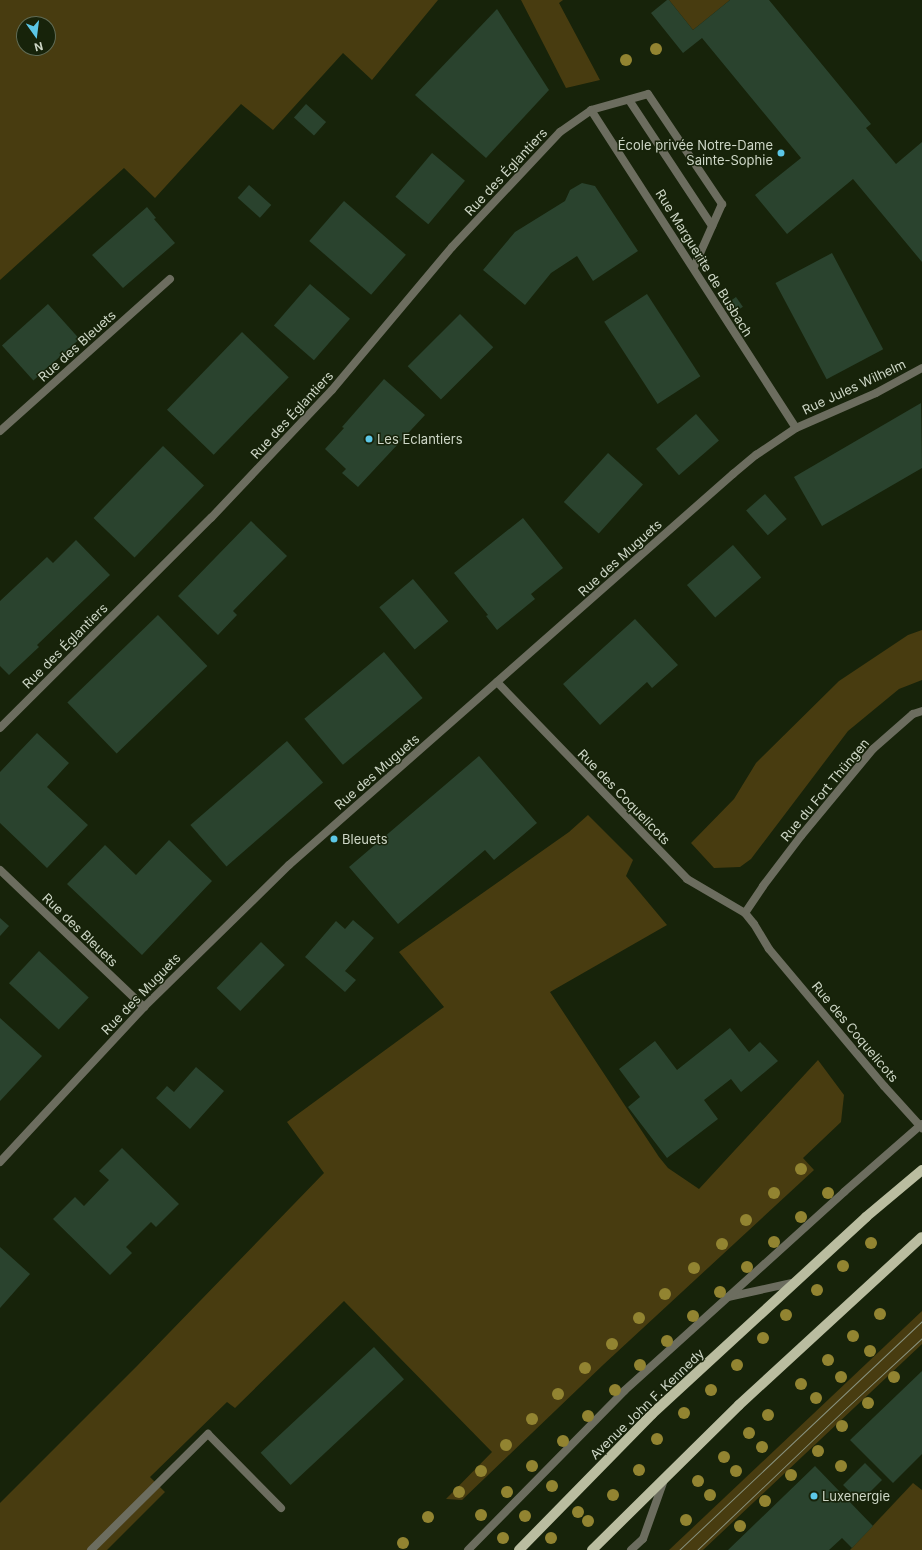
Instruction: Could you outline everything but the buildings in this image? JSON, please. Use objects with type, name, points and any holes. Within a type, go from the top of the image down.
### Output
[{"type":"main road","name":"Avenue John F. Kennedy","points":[[519,1550],[652,1414],[866,1217],[922,1170]]},
{"type":"main road","points":[[592,1550],[739,1405],[922,1237]]},
{"type":"street","points":[[591,110],[648,94],[722,204],[694,267]]},
{"type":"street","points":[[629,100],[712,226]]},
{"type":"street","name":"Rue Marguerite de Busbach","points":[[591,110],[694,267],[713,301],[796,428]]},
{"type":"street","name":"Rue des Églantiers","points":[[0,728],[211,518],[322,401],[452,246],[560,132],[591,110]]},
{"type":"street","name":"Rue des Bleuets","points":[[0,431],[170,279]]},
{"type":"street","name":"Rue Jules Wilhelm","points":[[796,428],[876,393],[922,368]]},
{"type":"street","name":"Rue des Muguets","points":[[0,1162],[144,1007],[289,865],[733,474],[756,455],[796,428]]},
{"type":"street","name":"Rue des Coquelicots","points":[[497,682],[687,879],[745,913],[754,924],[769,949],[921,1128]]},
{"type":"street","name":"Rue du Fort Thüngen","points":[[745,913],[763,886],[786,858],[801,836],[873,749],[914,714],[922,710]]},
{"type":"street","name":"Rue des Bleuets","points":[[0,870],[144,1007]]},
{"type":"street","name":"Avenue John F. Kennedy","points":[[468,1550],[624,1391],[727,1297],[921,1128]]},
{"type":"street","points":[[727,1297],[796,1282]]},
{"type":"street","points":[[90,1550],[208,1434],[281,1508]]},
{"type":"street","points":[[631,1550],[643,1538],[664,1479]]},
{"type":"shaded area","points":[[0,0],[438,0],[372,80],[343,53],[273,130],[241,104],[155,198],[124,168],[0,280]]},
{"type":"shaded area","points":[[521,0],[563,0],[559,3],[600,80],[566,88]]},
{"type":"shaded area","points":[[669,0],[730,0],[693,30]]},
{"type":"shaded area","points":[[922,630],[922,680],[899,689],[848,731],[751,859],[740,867],[714,868],[691,843],[734,799],[756,763],[839,681],[908,635]]},
{"type":"shaded area","points":[[588,815],[633,860],[626,876],[667,925],[550,992],[659,1157],[668,1168],[699,1189],[818,1060],[844,1095],[841,1122],[803,1158],[814,1170],[603,1365],[462,1500],[446,1499],[492,1452],[344,1301],[235,1408],[227,1402],[150,1477],[165,1492],[107,1550],[0,1550],[0,1503],[137,1366],[324,1173],[287,1122],[444,1007],[399,952],[569,832]]},
{"type":"shaded area","points":[[922,1311],[922,1344],[703,1550],[669,1550]]},
{"type":"shaded area","points":[[913,1483],[922,1490],[922,1550],[850,1550]]},
{"type":"tram line","points":[[679,1550],[922,1321]]},
{"type":"tram line","points":[[697,1550],[922,1338]]},
{"type":"place","name":"École privée Notre-Dame Sainte-Sophie","points":[[781,153]]},
{"type":"place","name":"Les Eclantiers","points":[[369,439]]},
{"type":"place","name":"Bleuets","points":[[334,839]]},
{"type":"place","name":"Luxenergie","points":[[814,1496]]}]
